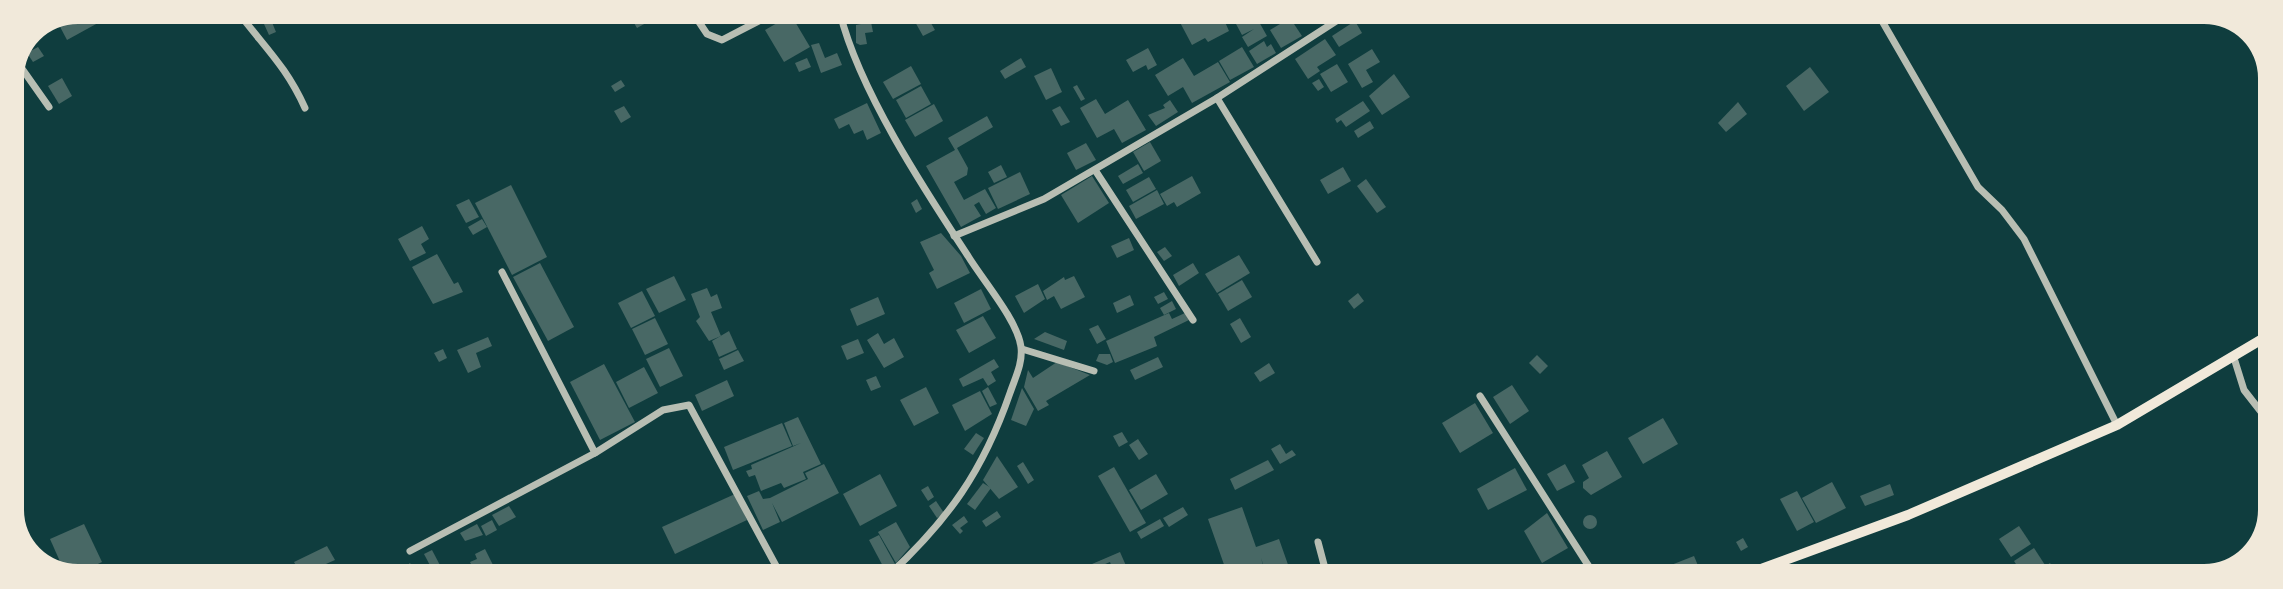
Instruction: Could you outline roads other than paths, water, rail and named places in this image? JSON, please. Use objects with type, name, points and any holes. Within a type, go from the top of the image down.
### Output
[{"type":"main road","points":[[1775,564],[1908,515],[2117,425],[2258,342]]},
{"type":"street","points":[[249,24],[271,49],[294,84],[304,108]]},
{"type":"street","points":[[700,24],[707,34],[722,40],[753,24]]},
{"type":"street","points":[[844,24],[856,61],[876,100],[954,236],[1015,330],[1021,349],[1021,362],[1005,407],[965,491],[930,537],[900,564]]},
{"type":"street","points":[[954,236],[1044,200],[1217,98],[1330,24]]},
{"type":"street","points":[[1884,24],[1978,187],[2002,210],[2024,239],[2117,425]]},
{"type":"street","points":[[26,73],[49,107]]},
{"type":"street","points":[[1217,98],[1317,262]]},
{"type":"street","points":[[1095,170],[1193,320]]},
{"type":"street","points":[[502,271],[595,453]]},
{"type":"street","points":[[1021,349],[1094,371]]},
{"type":"street","points":[[2234,358],[2244,390],[2258,408]]},
{"type":"street","points":[[1480,396],[1587,564]]},
{"type":"street","points":[[410,551],[595,453],[663,410],[688,405],[775,564]]},
{"type":"street","points":[[1318,542],[1324,564]]}]
